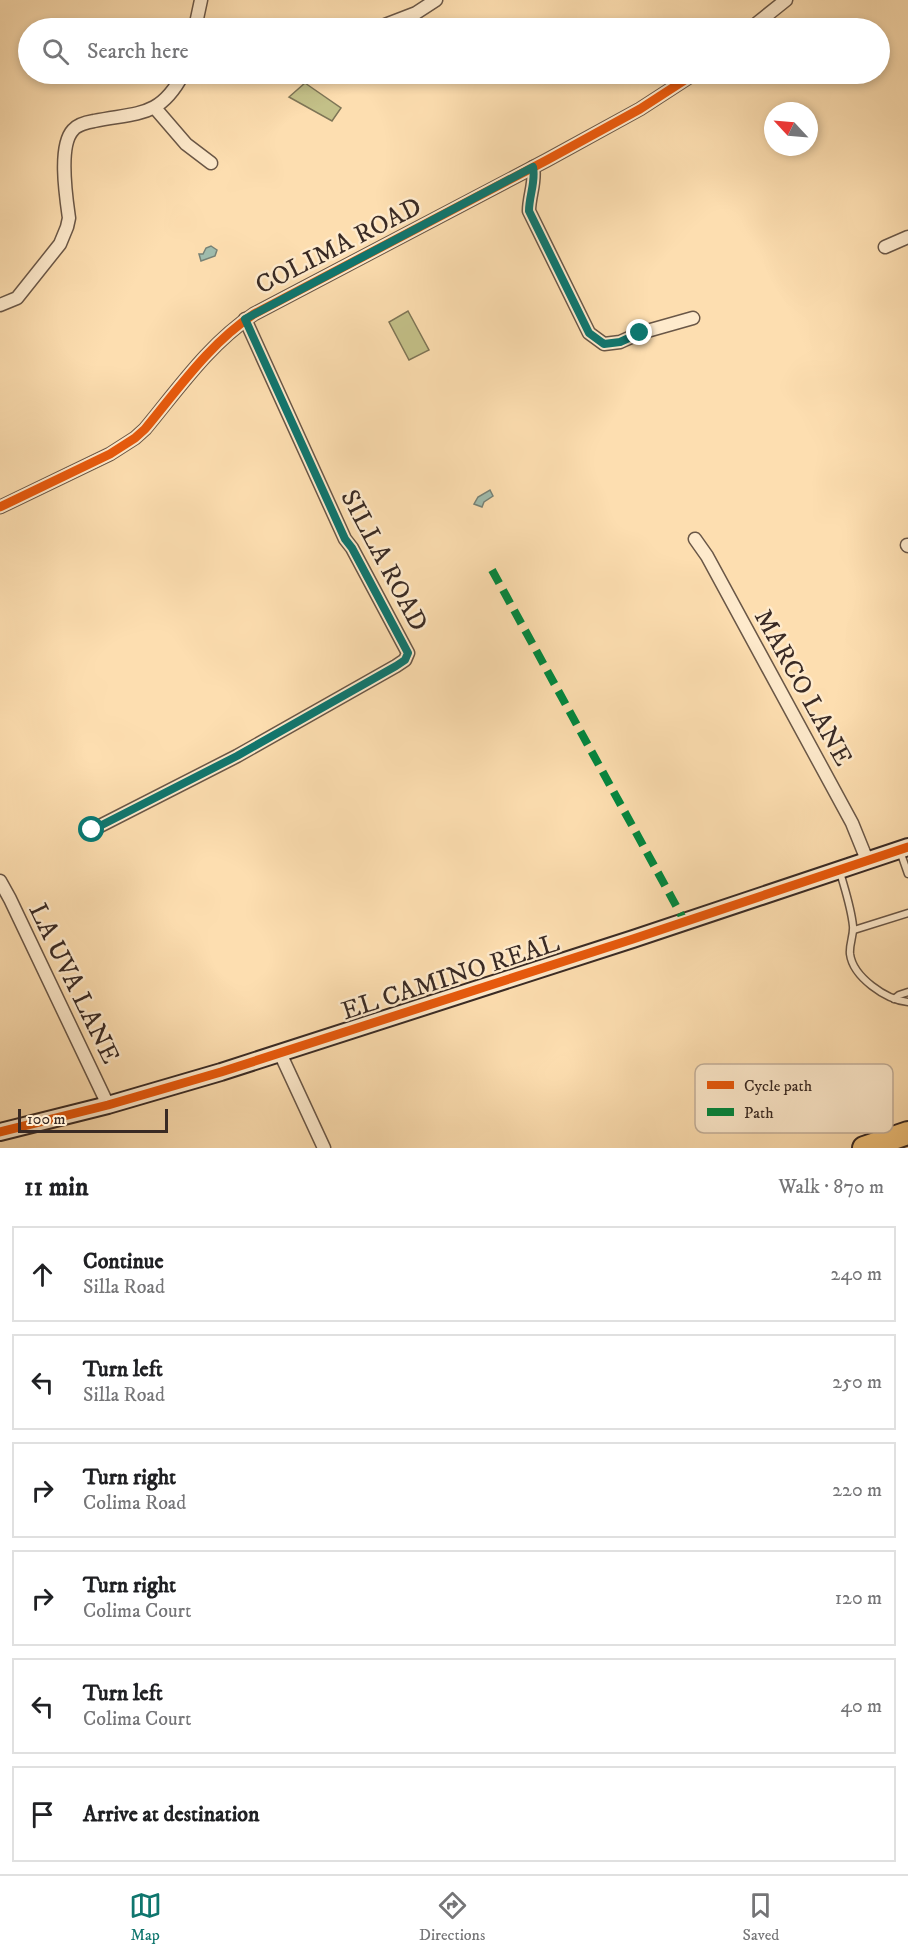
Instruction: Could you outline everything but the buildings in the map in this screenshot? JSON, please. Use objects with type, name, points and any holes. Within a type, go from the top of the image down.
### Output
[{"type":"highway","points":[[864,1148],[908,1133]]},
{"type":"main road","name":"EL CAMINO REAL","points":[[0,1132],[108,1105],[280,1053],[904,849]]},
{"type":"street","points":[[197,18],[201,0]]},
{"type":"street","points":[[403,18],[416,13],[436,0]]},
{"type":"street","points":[[764,18],[786,0]]},
{"type":"street","points":[[0,305],[17,298],[60,244],[68,227],[64,159],[73,130],[87,123],[155,108],[174,92],[178,84]]},
{"type":"street","name":"COLIMA ROAD","points":[[0,507],[110,453],[135,438],[146,429],[197,364],[245,319],[533,167],[639,109],[678,84]]},
{"type":"street","points":[[155,108],[186,144],[211,163]]},
{"type":"street","points":[[533,167],[535,175],[529,211],[589,333],[604,344],[620,342],[640,333],[693,318]]},
{"type":"street","points":[[885,247],[908,237]]},
{"type":"street","name":"SILLA ROAD","points":[[92,830],[237,756],[396,666],[405,660],[408,653],[345,539],[245,319]]},
{"type":"street","name":"MARCO LANE","points":[[694,539],[711,564],[852,824],[867,860]]},
{"type":"street","name":"LA UVA LANE","points":[[0,881],[108,1105]]},
{"type":"street","points":[[280,1053],[324,1148]]},
{"type":"lane","points":[[904,849],[908,874]]},
{"type":"lane","points":[[839,870],[854,930],[850,955],[855,969],[877,990],[894,999],[908,1002]]},
{"type":"lane","points":[[854,930],[908,913]]},
{"type":"lane","points":[[894,999],[908,992]]},
{"type":"shaded area","points":[[306,84],[341,108],[332,121],[289,97]]},
{"type":"shaded area","points":[[211,246],[217,250],[215,256],[201,261],[199,254],[203,254],[206,248]]},
{"type":"shaded area","points":[[408,311],[429,350],[409,360],[389,322]]},
{"type":"shaded area","points":[[490,490],[493,496],[484,502],[482,507],[474,504],[478,497]]},
{"type":"marked path","points":[[492,570],[685,922]]},
{"type":"cycle path","points":[[0,507],[110,454],[135,438],[209,353],[254,314],[547,160],[640,109],[679,84]]},
{"type":"cycle path","points":[[0,1132],[108,1105],[221,1072],[633,939],[908,847]]},
{"type":"route","points":[[92,830],[237,756],[396,666],[405,660],[408,653],[345,539],[245,319],[533,167],[535,175],[529,211],[589,333],[604,344],[620,342],[640,333]]}]
